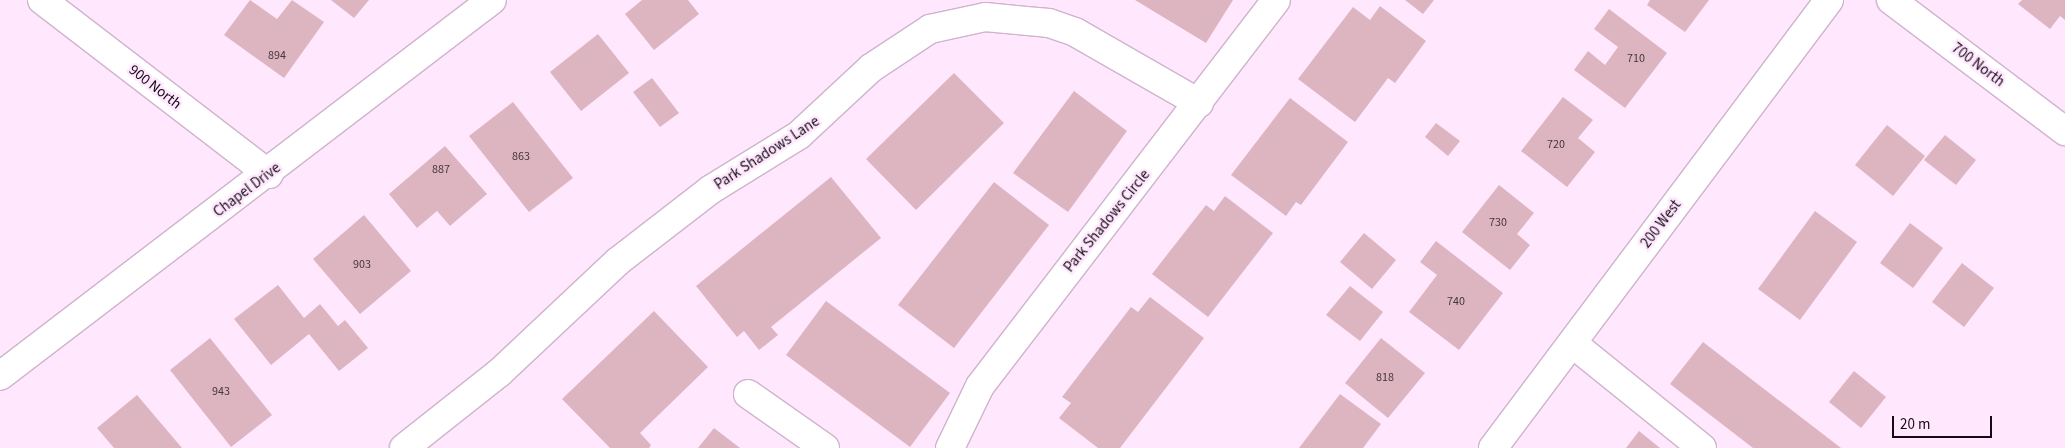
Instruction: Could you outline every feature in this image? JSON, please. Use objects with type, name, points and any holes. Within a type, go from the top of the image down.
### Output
[{"type":"street","name":"900 North","points":[[42,0],[269,174]]},
{"type":"street","name":"Chapel Drive","points":[[0,376],[269,174],[492,0]]},
{"type":"street","name":"Park Shadows Circle","points":[[950,448],[980,386],[1199,103],[1276,0]]},
{"type":"street","name":"200 West","points":[[1493,448],[1829,0]]},
{"type":"street","name":"700 North","points":[[1891,0],[2065,131]]},
{"type":"street","name":"Park Shadows Lane","points":[[404,448],[499,373],[617,262],[710,190],[799,135],[871,68],[930,29],[985,16],[1049,23],[1075,32],[1199,103]]},
{"type":"street","points":[[1572,343],[1702,448]]},
{"type":"street","points":[[748,394],[825,448]]},
{"type":"building","points":[[250,0],[277,19],[292,0],[324,22],[284,78],[224,35]]},
{"type":"building","points":[[331,0],[369,0],[354,18]]},
{"type":"building","points":[[642,0],[688,0],[699,14],[654,50],[625,14]]},
{"type":"building","points":[[1135,0],[1233,0],[1206,43]]},
{"type":"building","points":[[1405,0],[1434,0],[1423,14]]},
{"type":"building","points":[[1650,0],[1709,0],[1685,32],[1647,5]]},
{"type":"building","points":[[2022,0],[2065,0],[2065,20],[2060,16],[2050,29],[2018,4]]},
{"type":"building","points":[[1380,6],[1426,41],[1395,83],[1388,78],[1355,122],[1298,79],[1353,7],[1370,20]]},
{"type":"building","points":[[1609,9],[1667,53],[1625,108],[1574,70],[1588,51],[1605,65],[1618,47],[1594,29]]},
{"type":"building","points":[[598,34],[629,73],[581,111],[550,72]]},
{"type":"building","points":[[954,73],[1004,123],[916,210],[866,159]]},
{"type":"building","points":[[652,78],[679,113],[660,127],[633,92]]},
{"type":"building","points":[[1074,91],[1127,131],[1068,212],[1013,173]]},
{"type":"building","points":[[1563,97],[1593,120],[1578,138],[1595,152],[1567,187],[1521,151]]},
{"type":"building","points":[[1290,98],[1348,142],[1301,205],[1296,202],[1286,216],[1231,175]]},
{"type":"building","points":[[513,102],[573,178],[529,212],[469,136]]},
{"type":"building","points":[[1436,123],[1460,141],[1448,156],[1425,137]]},
{"type":"building","points":[[1887,125],[1925,156],[1893,196],[1855,165]]},
{"type":"building","points":[[1945,135],[1976,160],[1956,185],[1924,160]]},
{"type":"building","points":[[445,146],[487,194],[450,226],[437,211],[417,228],[389,194]]},
{"type":"building","points":[[831,177],[881,238],[771,327],[778,335],[759,350],[744,331],[737,337],[696,286]]},
{"type":"building","points":[[994,182],[1049,225],[954,348],[898,305]]},
{"type":"building","points":[[1499,185],[1534,213],[1517,234],[1530,245],[1510,270],[1462,232]]},
{"type":"building","points":[[1225,196],[1273,233],[1208,317],[1152,274],[1206,205],[1214,211]]},
{"type":"building","points":[[1815,211],[1857,242],[1800,320],[1758,289]]},
{"type":"building","points":[[364,215],[411,271],[360,314],[313,259]]},
{"type":"building","points":[[1910,223],[1943,248],[1913,288],[1880,263]]},
{"type":"building","points":[[1364,233],[1396,260],[1372,289],[1340,262]]},
{"type":"building","points":[[1436,241],[1503,293],[1459,350],[1409,312],[1437,275],[1420,262]]},
{"type":"building","points":[[1962,263],[1994,288],[1964,327],[1932,302]]},
{"type":"building","points":[[278,285],[304,318],[320,304],[338,326],[345,320],[368,348],[339,371],[309,334],[271,365],[234,319]]},
{"type":"building","points":[[1350,286],[1383,312],[1360,341],[1326,315]]},
{"type":"building","points":[[1150,297],[1204,338],[1120,448],[1098,448],[1059,418],[1071,403],[1062,397],[1131,307],[1138,312]]},
{"type":"building","points":[[826,301],[950,393],[910,447],[786,355]]},
{"type":"building","points":[[654,311],[708,367],[640,433],[651,445],[649,448],[610,448],[562,399]]},
{"type":"building","points":[[210,338],[272,415],[231,447],[170,370]]},
{"type":"building","points":[[1381,338],[1425,373],[1388,418],[1345,383]]},
{"type":"building","points":[[1703,342],[1841,448],[1753,448],[1670,384]]},
{"type":"building","points":[[1854,371],[1886,397],[1861,428],[1829,402]]},
{"type":"building","points":[[1340,394],[1381,424],[1363,448],[1299,448]]},
{"type":"building","points":[[137,395],[182,448],[114,448],[97,428]]},
{"type":"building","points":[[714,428],[740,448],[698,448]]},
{"type":"building","points":[[1639,431],[1660,448],[1626,448]]}]
